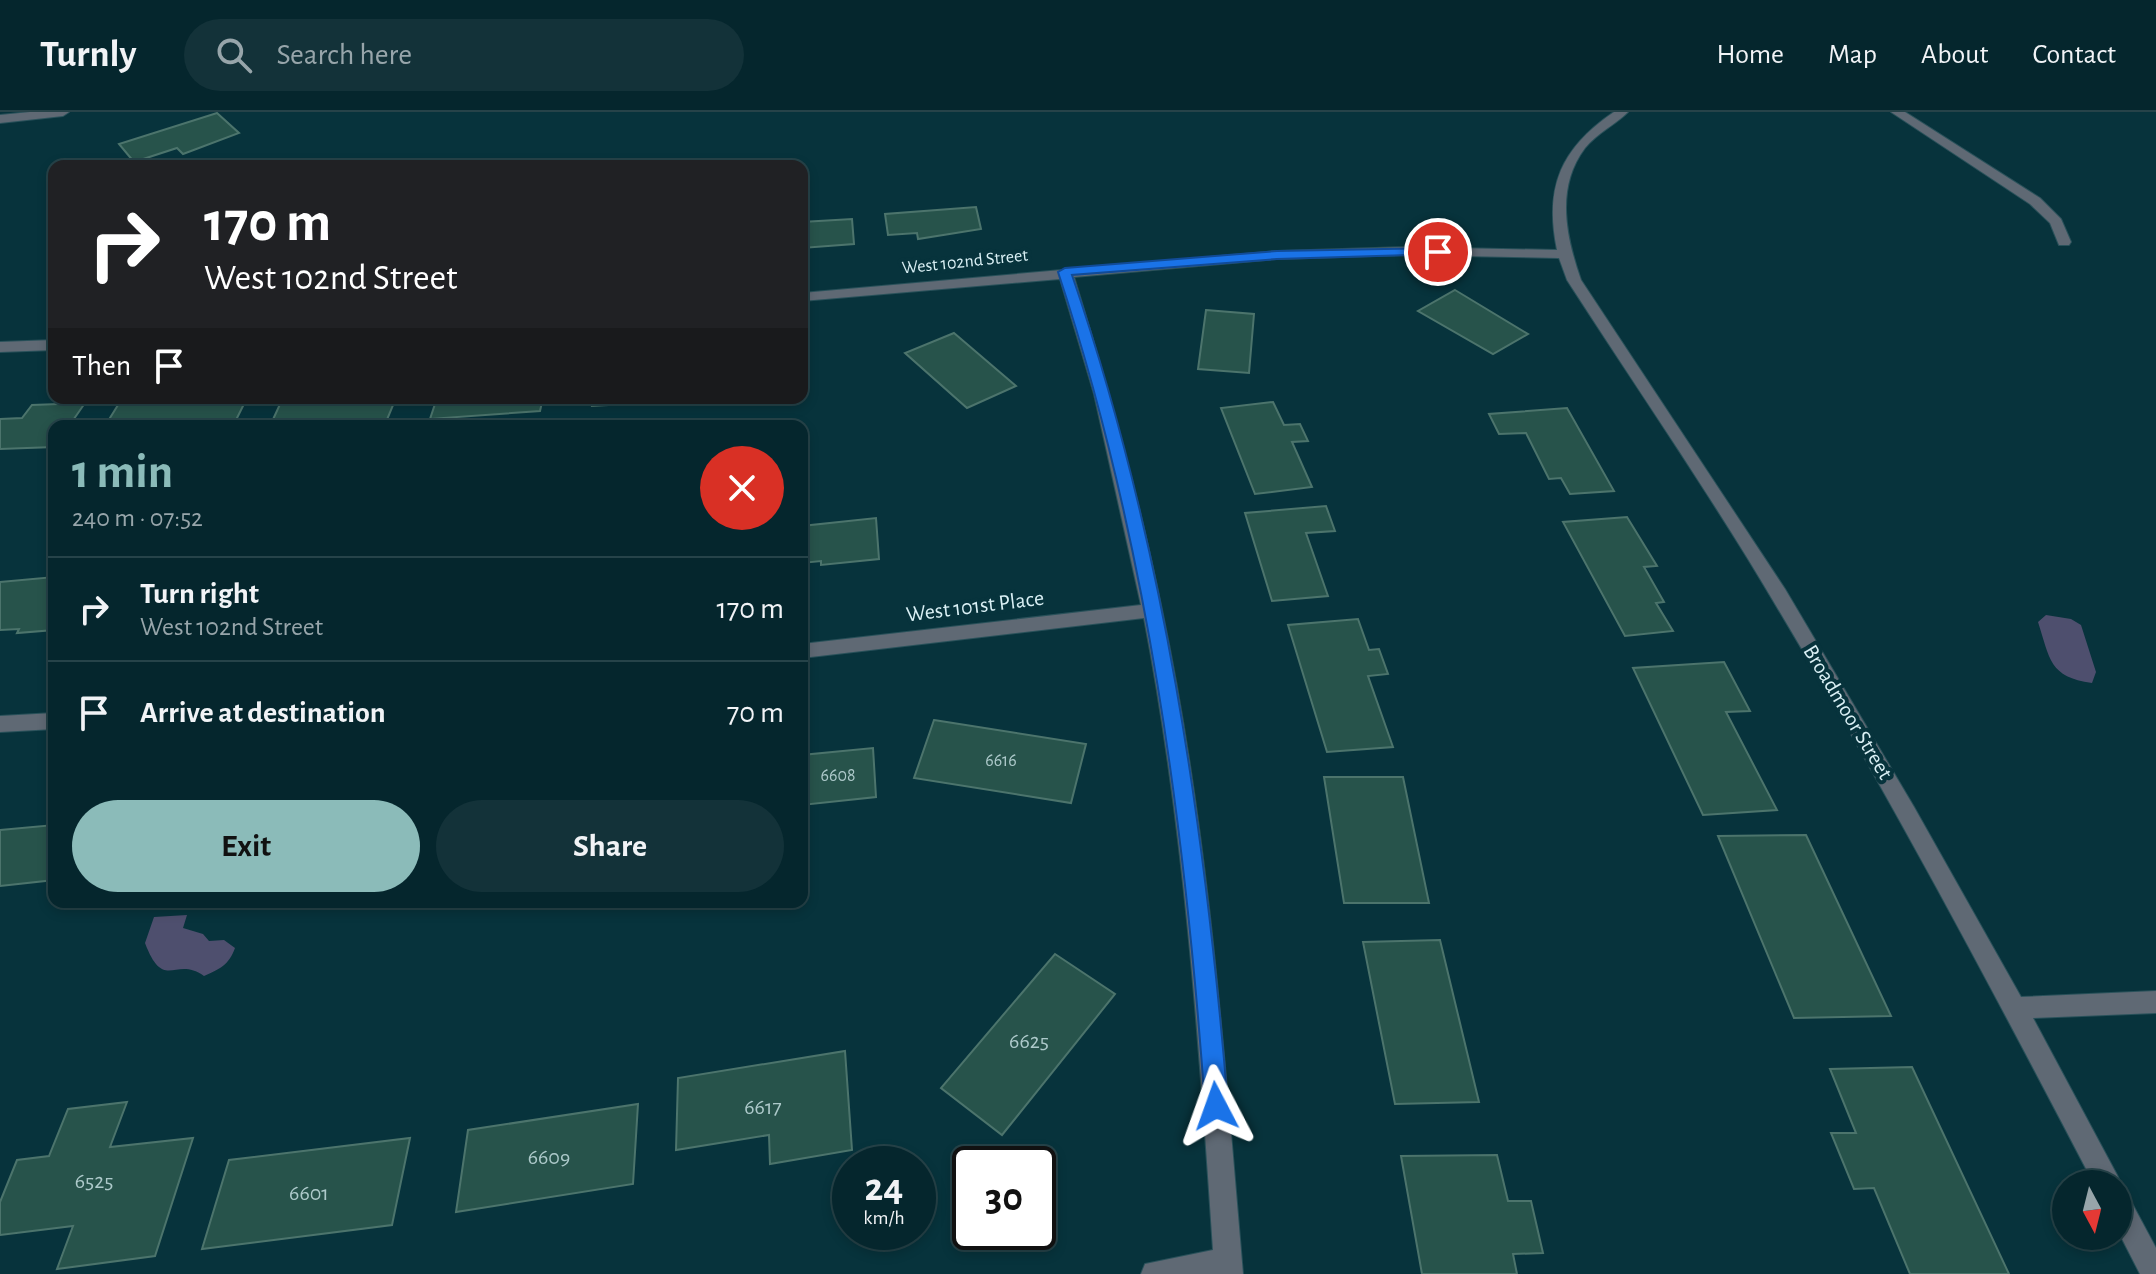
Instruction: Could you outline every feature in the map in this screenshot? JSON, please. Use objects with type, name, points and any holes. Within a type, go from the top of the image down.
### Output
[{"type":"street","points":[[0,119],[63,112]]},
{"type":"street","name":"Broadmoor Street","points":[[1622,112],[1586,139],[1567,167],[1559,197],[1557,224],[1574,280],[1777,591],[1910,817],[2016,1008],[2101,1170]]},
{"type":"street","points":[[1897,112],[2035,201],[2056,222],[2064,242]]},
{"type":"street","name":"West 102nd Street","points":[[808,296],[1277,255],[1407,251],[1564,254]]},
{"type":"street","points":[[1065,272],[1117,442],[1153,610],[1175,728],[1207,981],[1228,1268],[1155,1274]]},
{"type":"street","points":[[0,347],[48,345]]},
{"type":"street","name":"West 101st Place","points":[[808,650],[1153,610]]},
{"type":"street","points":[[0,724],[48,721]]},
{"type":"street","points":[[2016,1008],[2156,1002]]},
{"type":"street","points":[[2132,1230],[2155,1274]]},
{"type":"water","points":[[2046,615],[2071,619],[2081,625],[2096,672],[2092,683],[2067,676],[2053,664],[2038,622]]},
{"type":"water","points":[[187,915],[183,928],[203,934],[209,941],[224,940],[235,948],[223,966],[204,976],[185,969],[164,970],[152,958],[145,943],[154,917]]},
{"type":"building","points":[[217,113],[239,133],[183,154],[177,148],[140,160],[132,160],[119,144]]},
{"type":"building","points":[[976,207],[981,229],[918,239],[917,233],[888,235],[885,214]]},
{"type":"building","points":[[852,219],[854,244],[808,248],[808,222]]},
{"type":"building","points":[[1455,290],[1528,334],[1493,354],[1418,311]]},
{"type":"building","points":[[1206,310],[1254,314],[1249,373],[1198,369]]},
{"type":"building","points":[[954,333],[1016,386],[967,408],[905,353]]},
{"type":"building","points":[[1273,402],[1284,425],[1300,424],[1308,441],[1292,442],[1312,487],[1255,494],[1221,408]]},
{"type":"building","points":[[84,404],[73,420],[48,420],[48,447],[0,449],[0,419],[22,418],[32,405]]},
{"type":"building","points":[[244,404],[236,420],[109,420],[118,405]]},
{"type":"building","points":[[280,404],[394,404],[387,420],[273,420]]},
{"type":"building","points":[[435,404],[542,404],[540,411],[430,419]]},
{"type":"building","points":[[1567,408],[1614,491],[1570,494],[1561,478],[1549,479],[1526,433],[1499,434],[1489,414]]},
{"type":"building","points":[[1326,506],[1335,531],[1306,533],[1328,596],[1272,601],[1245,513]]},
{"type":"building","points":[[1627,517],[1657,566],[1644,567],[1664,602],[1656,603],[1673,631],[1625,636],[1563,522]]},
{"type":"building","points":[[876,518],[879,559],[821,565],[821,561],[808,562],[808,525]]},
{"type":"building","points":[[48,578],[48,630],[17,633],[19,629],[0,630],[0,582]]},
{"type":"building","points":[[1358,619],[1369,650],[1379,649],[1388,674],[1368,676],[1393,747],[1327,752],[1288,625]]},
{"type":"building","points":[[1724,662],[1750,711],[1726,712],[1777,810],[1703,815],[1633,668]]},
{"type":"building","points":[[934,720],[1086,744],[1071,803],[914,778]]},
{"type":"building","points":[[873,748],[876,797],[808,804],[808,754]]},
{"type":"building","points":[[1324,777],[1403,777],[1429,903],[1344,903]]},
{"type":"building","points":[[48,826],[48,881],[0,886],[0,830]]},
{"type":"building","points":[[1806,835],[1891,1016],[1794,1018],[1718,836]]},
{"type":"building","points":[[1440,940],[1479,1102],[1395,1104],[1363,942]]},
{"type":"building","points":[[1055,954],[1115,994],[1002,1135],[941,1088]]},
{"type":"building","points":[[845,1051],[852,1146],[832,1146],[832,1153],[770,1164],[769,1135],[676,1150],[678,1078]]},
{"type":"building","points":[[1912,1067],[2009,1274],[1910,1274],[1874,1188],[1854,1189],[1831,1133],[1856,1133],[1830,1069]]},
{"type":"building","points":[[127,1102],[110,1147],[193,1138],[155,1256],[57,1269],[73,1226],[0,1235],[0,1202],[17,1160],[49,1156],[68,1109]]},
{"type":"building","points":[[638,1104],[633,1184],[456,1212],[468,1130]]},
{"type":"building","points":[[410,1138],[392,1225],[202,1249],[229,1160]]},
{"type":"building","points":[[1497,1155],[1508,1201],[1531,1201],[1543,1253],[1513,1254],[1517,1274],[1422,1274],[1401,1156]]},
{"type":"route","points":[[1216,1106],[1207,981],[1175,728],[1120,457],[1097,369],[1065,272],[1277,255],[1438,252]]}]
